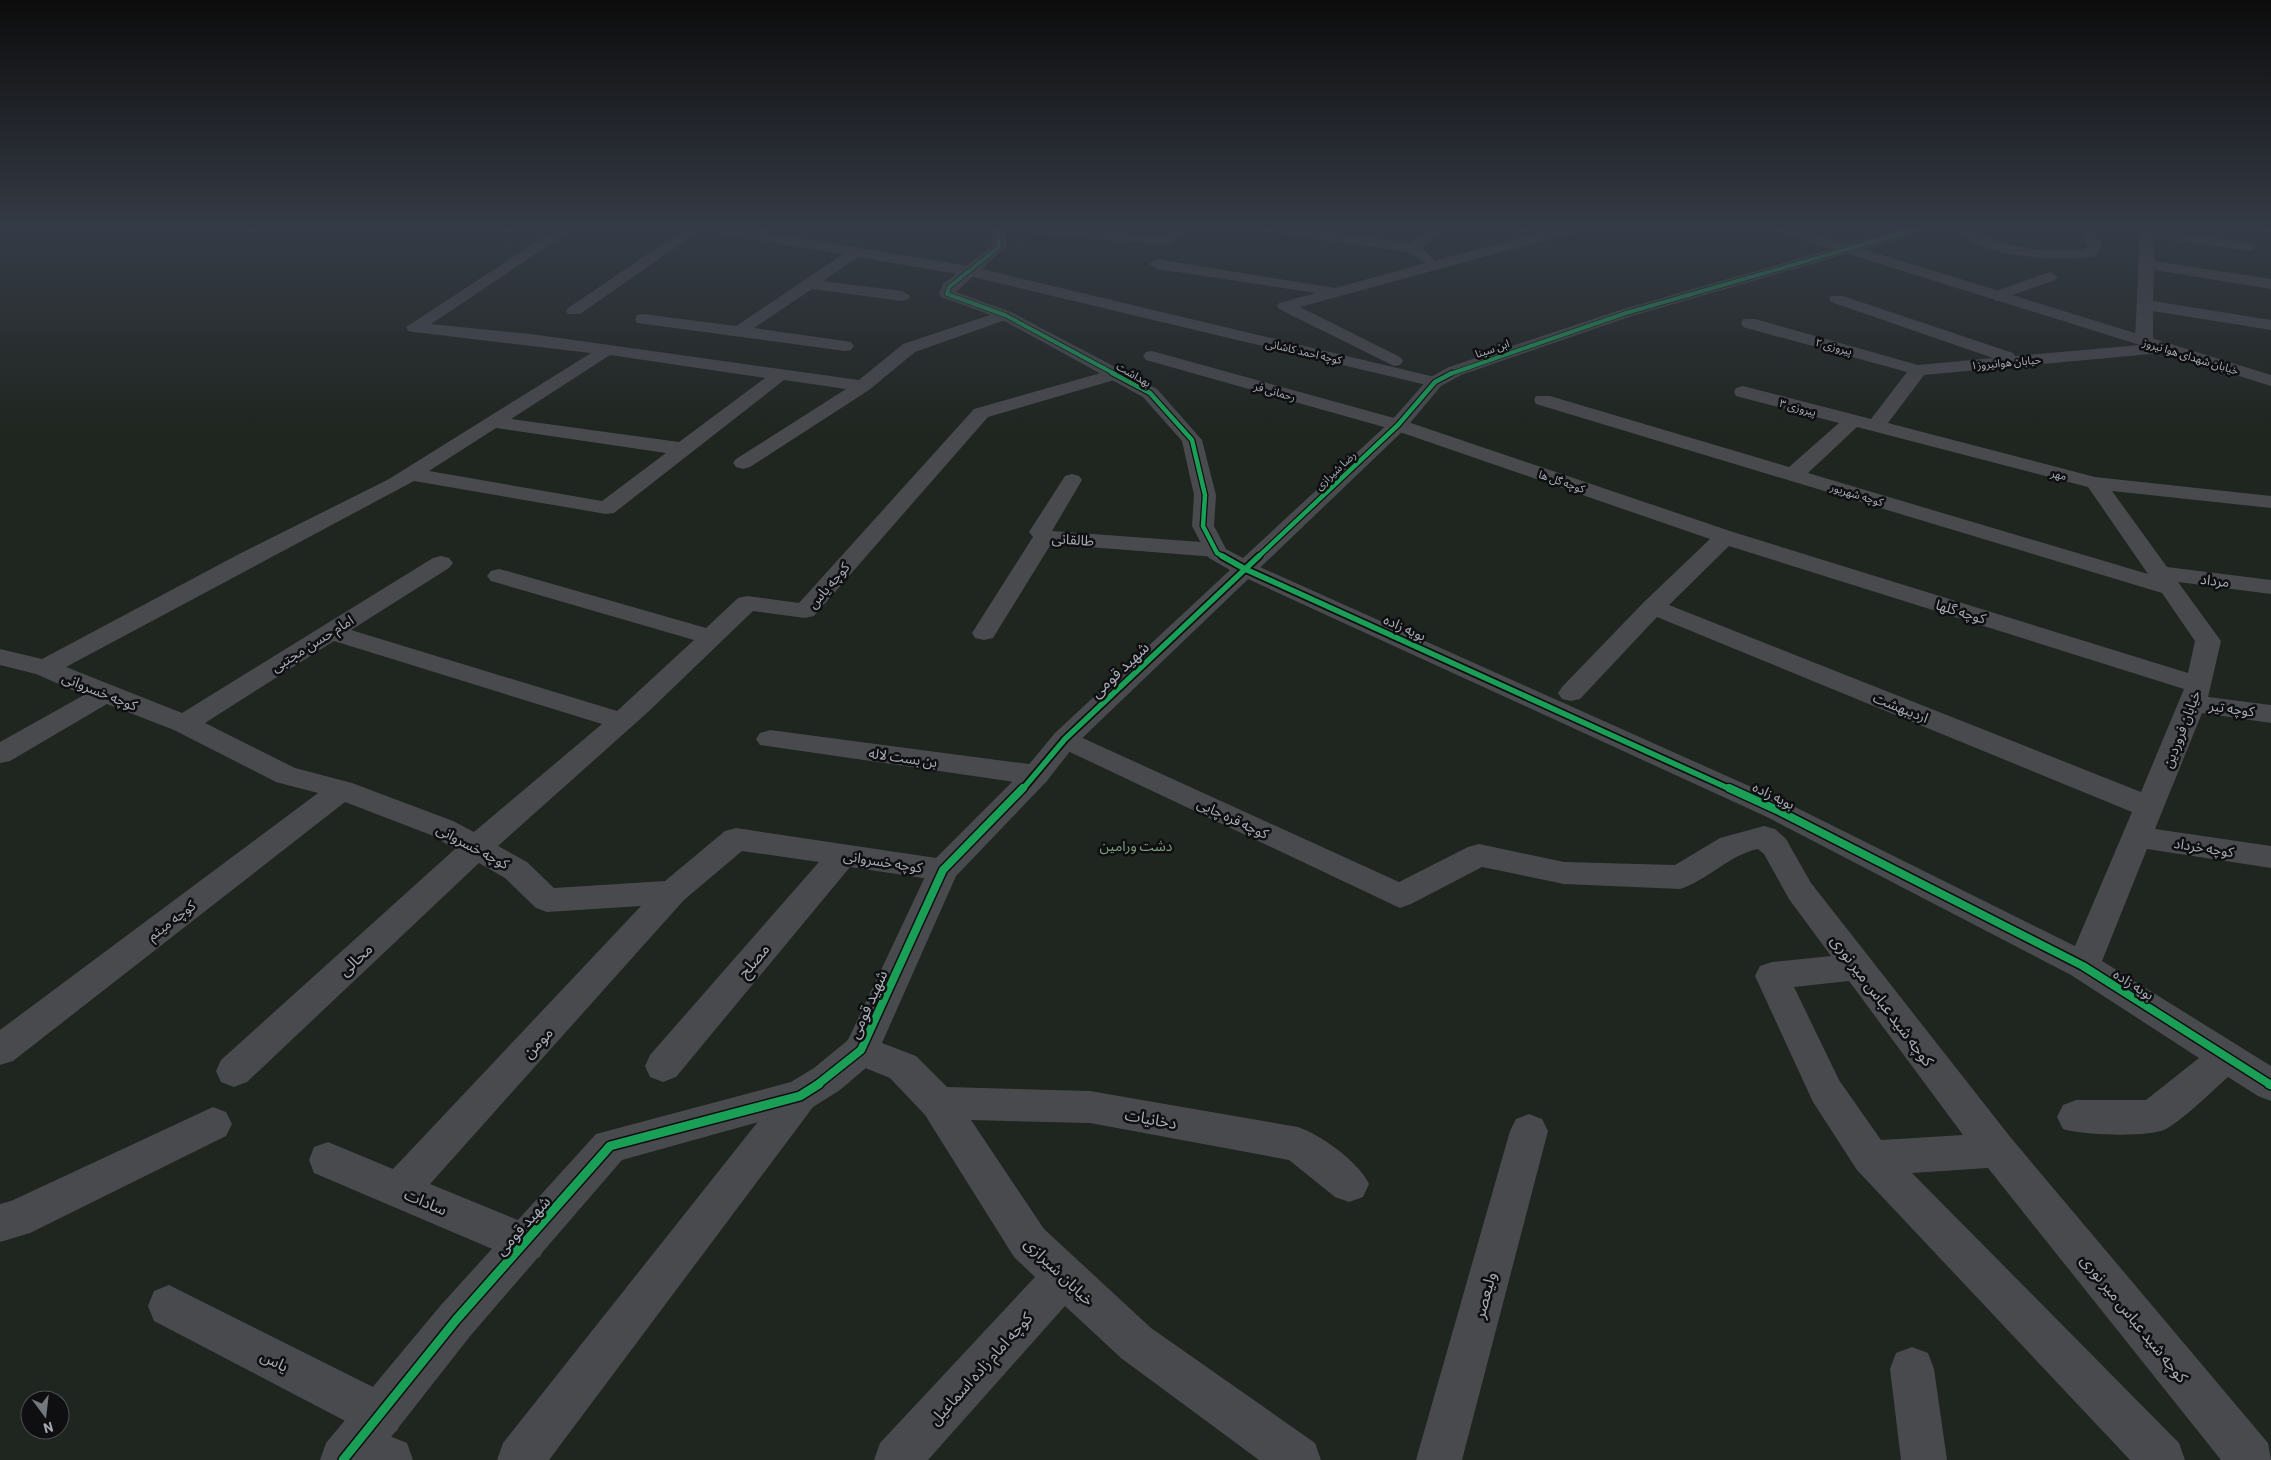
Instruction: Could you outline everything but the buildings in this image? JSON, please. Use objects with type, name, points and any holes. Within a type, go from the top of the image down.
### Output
[{"type":"main road","name":"خیابان شهدای هوا نیروز","points":[[2000,297],[2265,380]]},
{"type":"street","points":[[461,297],[414,328],[531,339],[863,386]]},
{"type":"street","points":[[574,311],[594,297]]},
{"type":"street","points":[[739,331],[789,297]]},
{"type":"street","name":"بهداشت","points":[[954,297],[1005,314],[1150,393],[1192,440],[1205,495],[1203,526],[1215,550],[1244,569]]},
{"type":"street","name":"کوچه احمد کاشانی","points":[[1079,297],[1435,382]]},
{"type":"street","points":[[1317,297],[1284,306],[1435,382]]},
{"type":"street","name":"ابن سینا","points":[[1435,382],[1455,371],[1626,313],[1680,297]]},
{"type":"street","points":[[2144,341],[2145,297]]},
{"type":"street","points":[[1837,299],[2018,361]]},
{"type":"street","points":[[2145,305],[2271,325]]},
{"type":"street","points":[[743,463],[863,386],[909,348],[1005,314]]},
{"type":"street","points":[[643,319],[845,346]]},
{"type":"street","name":"پیروزی ۲","points":[[1749,323],[1918,370]]},
{"type":"street","name":"حیابان هوانیروز۱","points":[[1918,370],[2166,348]]},
{"type":"street","points":[[45,668],[410,474],[608,350]]},
{"type":"street","name":"رحمانی فر","points":[[1152,356],[1398,425]]},
{"type":"street","points":[[1875,427],[1918,370]]},
{"type":"street","points":[[410,474],[606,508],[781,374]]},
{"type":"street","name":"کوچه یاس","points":[[477,847],[622,721],[747,602],[805,611],[981,413],[1115,374]]},
{"type":"street","name":"رضا شیرازی","points":[[1244,569],[1398,425],[1435,382]]},
{"type":"street","name":"پیروزی ۳","points":[[1743,392],[1852,421]]},
{"type":"street","name":"کوچه شهریور","points":[[1543,400],[1794,475],[2165,580]]},
{"type":"street","points":[[1794,475],[1852,421]]},
{"type":"street","name":"مهر","points":[[1852,421],[2095,483],[2271,502]]},
{"type":"street","points":[[492,422],[682,450]]},
{"type":"street","name":"کوچه گل ها","points":[[1398,425],[1725,537]]},
{"type":"street","points":[[1044,537],[1040,532],[1072,480]]},
{"type":"street","name":"خیابان فروردین","points":[[2082,966],[2195,694],[2208,641],[2095,483]]},
{"type":"street","name":"طالقانی","points":[[984,633],[1044,537],[1215,550]]},
{"type":"street","points":[[1571,692],[1653,607],[1725,537]]},
{"type":"street","name":"کوچه گلها","points":[[1725,537],[2195,694]]},
{"type":"street","name":"امام حسن مجتبی","points":[[184,724],[441,563]]},
{"type":"street","name":"شهید قومی","points":[[367,1445],[456,1320],[610,1146],[800,1096],[827,1079],[861,1050],[943,870],[1036,775],[1065,739],[1244,569]]},
{"type":"street","name":"بویه زاده","points":[[1244,569],[1770,824],[2082,966],[2271,1085]]},
{"type":"street","points":[[499,576],[711,637]]},
{"type":"street","name":"مرداد","points":[[2165,580],[2271,587]]},
{"type":"street","name":"اردیبهشت","points":[[1653,607],[2149,807]]},
{"type":"street","points":[[330,632],[622,721]]},
{"type":"street","name":"کوچه خسروانی","points":[[0,657],[45,668],[105,694],[184,724],[286,775],[342,790],[442,828],[516,870],[547,900],[673,892],[736,838],[943,870]]},
{"type":"street","points":[[0,754],[105,694]]},
{"type":"street","name":"کوچه تیر","points":[[2195,694],[2271,714]]},
{"type":"street","name":"بن بست لاله","points":[[770,739],[1036,775]]},
{"type":"street","name":"کوچه قره چایی","points":[[1065,739],[1400,896],[1479,855],[1564,873],[1680,876],[1731,846],[1752,838],[1770,824]]},
{"type":"street","name":"کوچه میثم","points":[[0,1050],[342,790]]},
{"type":"street","name":"کوچه شید عباس میر نوری","points":[[1770,824],[1775,847],[1800,891],[1997,1150],[2251,1460]]},
{"type":"street","name":"کوچه خرداد","points":[[2137,837],[2271,857]]},
{"type":"street","name":"محالی","points":[[234,1071],[477,847]]},
{"type":"street","name":"مصلح","points":[[663,1066],[843,854]]},
{"type":"street","name":"مومن","points":[[399,1190],[548,1031],[673,892]]},
{"type":"street","points":[[1858,967],[1772,976],[1826,1090],[1871,1158],[2162,1460]]},
{"type":"street","name":"خیابان شیرازی","points":[[861,1050],[902,1066],[938,1103],[1029,1243],[1064,1276],[1136,1343],[1298,1460]]},
{"type":"street","points":[[2076,1117],[2153,1117],[2226,1057]]},
{"type":"street","points":[[520,1460],[800,1096]]},
{"type":"street","name":"دخانیات","points":[[938,1103],[1090,1107],[1298,1144],[1349,1184]]},
{"type":"street","points":[[0,1223],[16,1219],[213,1124]]},
{"type":"street","name":"ولیعصر","points":[[1439,1460],[1529,1131]]},
{"type":"street","points":[[1871,1158],[1997,1150]]},
{"type":"street","name":"سادات","points":[[328,1160],[525,1243]]},
{"type":"street","name":"کوچه امام زاده اسماعیل","points":[[897,1460],[1064,1276]]},
{"type":"street","name":"یاس","points":[[169,1306],[367,1445]]},
{"type":"street","points":[[1912,1369],[1924,1460]]},
{"type":"green space","name":"دشت ورامین","points":[[0,297],[2271,297],[2271,1460],[0,1460]]},
{"type":"cycle path","points":[[954,297],[1005,315],[1150,393],[1192,440],[1205,495],[1203,526],[1217,553],[1245,569],[1777,810],[2083,966],[2271,1085]]},
{"type":"cycle path","points":[[343,1460],[456,1320],[610,1146],[800,1096],[827,1079],[861,1050],[943,870],[1036,775],[1065,739],[1398,425],[1435,382],[1455,371],[1626,313],[1681,297]]}]
